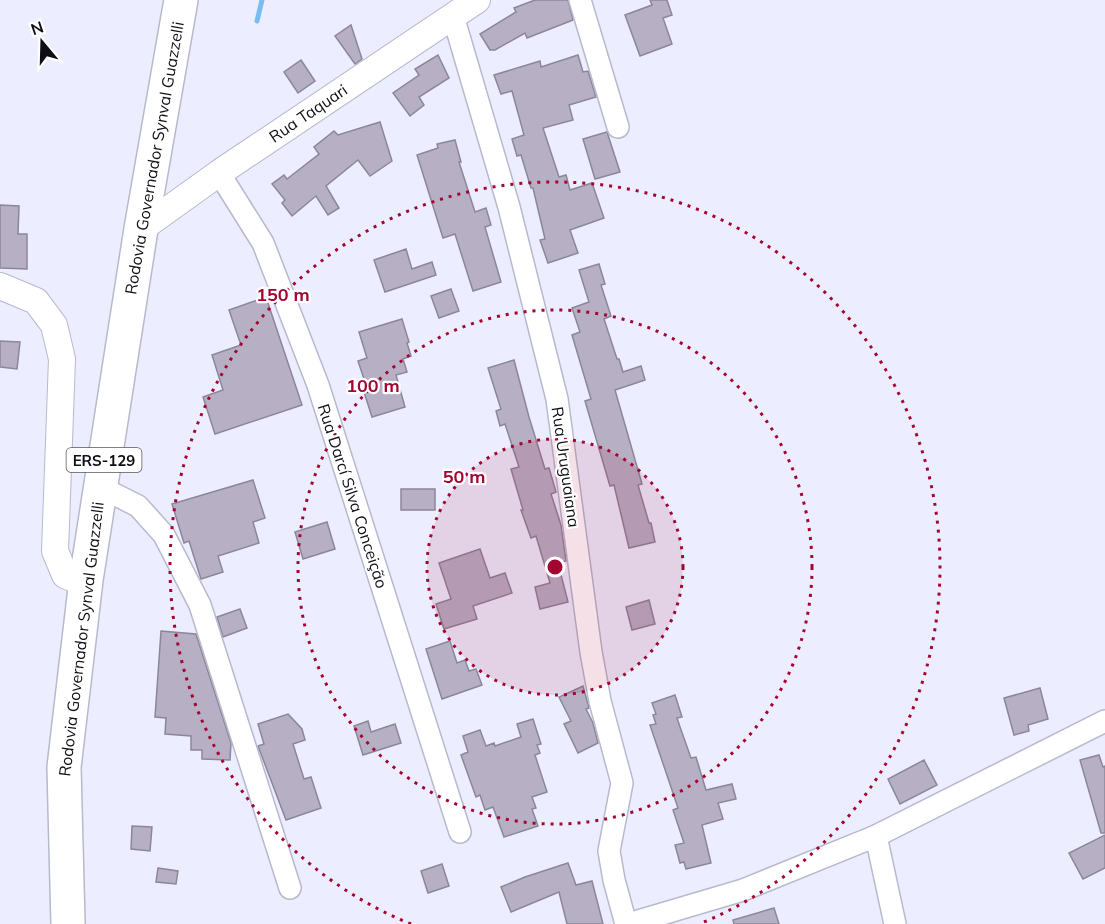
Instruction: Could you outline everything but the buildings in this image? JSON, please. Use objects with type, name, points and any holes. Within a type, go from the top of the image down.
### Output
[{"type":"main road","name":"Rodovia Governador Synval Guazzelli","points":[[68,924],[64,767],[86,580],[141,229],[181,0]]},
{"type":"street","name":"Rua Taquari","points":[[141,229],[219,173],[477,0]]},
{"type":"street","points":[[580,0],[618,127]]},
{"type":"street","name":"Rua Uruguaiana","points":[[453,16],[509,207],[557,399],[591,652],[600,701],[622,783],[609,851],[614,880],[627,924]]},
{"type":"street","name":"Rua Darcí Silva Conceição","points":[[219,173],[263,243],[318,386],[460,832]]},
{"type":"street","points":[[0,286],[36,301],[54,325],[62,359],[55,551],[65,575],[86,580]]},
{"type":"street","points":[[100,487],[138,506],[164,535],[200,605],[290,888]]},
{"type":"street","points":[[627,924],[743,890],[876,836],[1105,722]]},
{"type":"street","points":[[876,836],[895,924]]},
{"type":"waterway","points":[[257,21],[262,0]]}]
